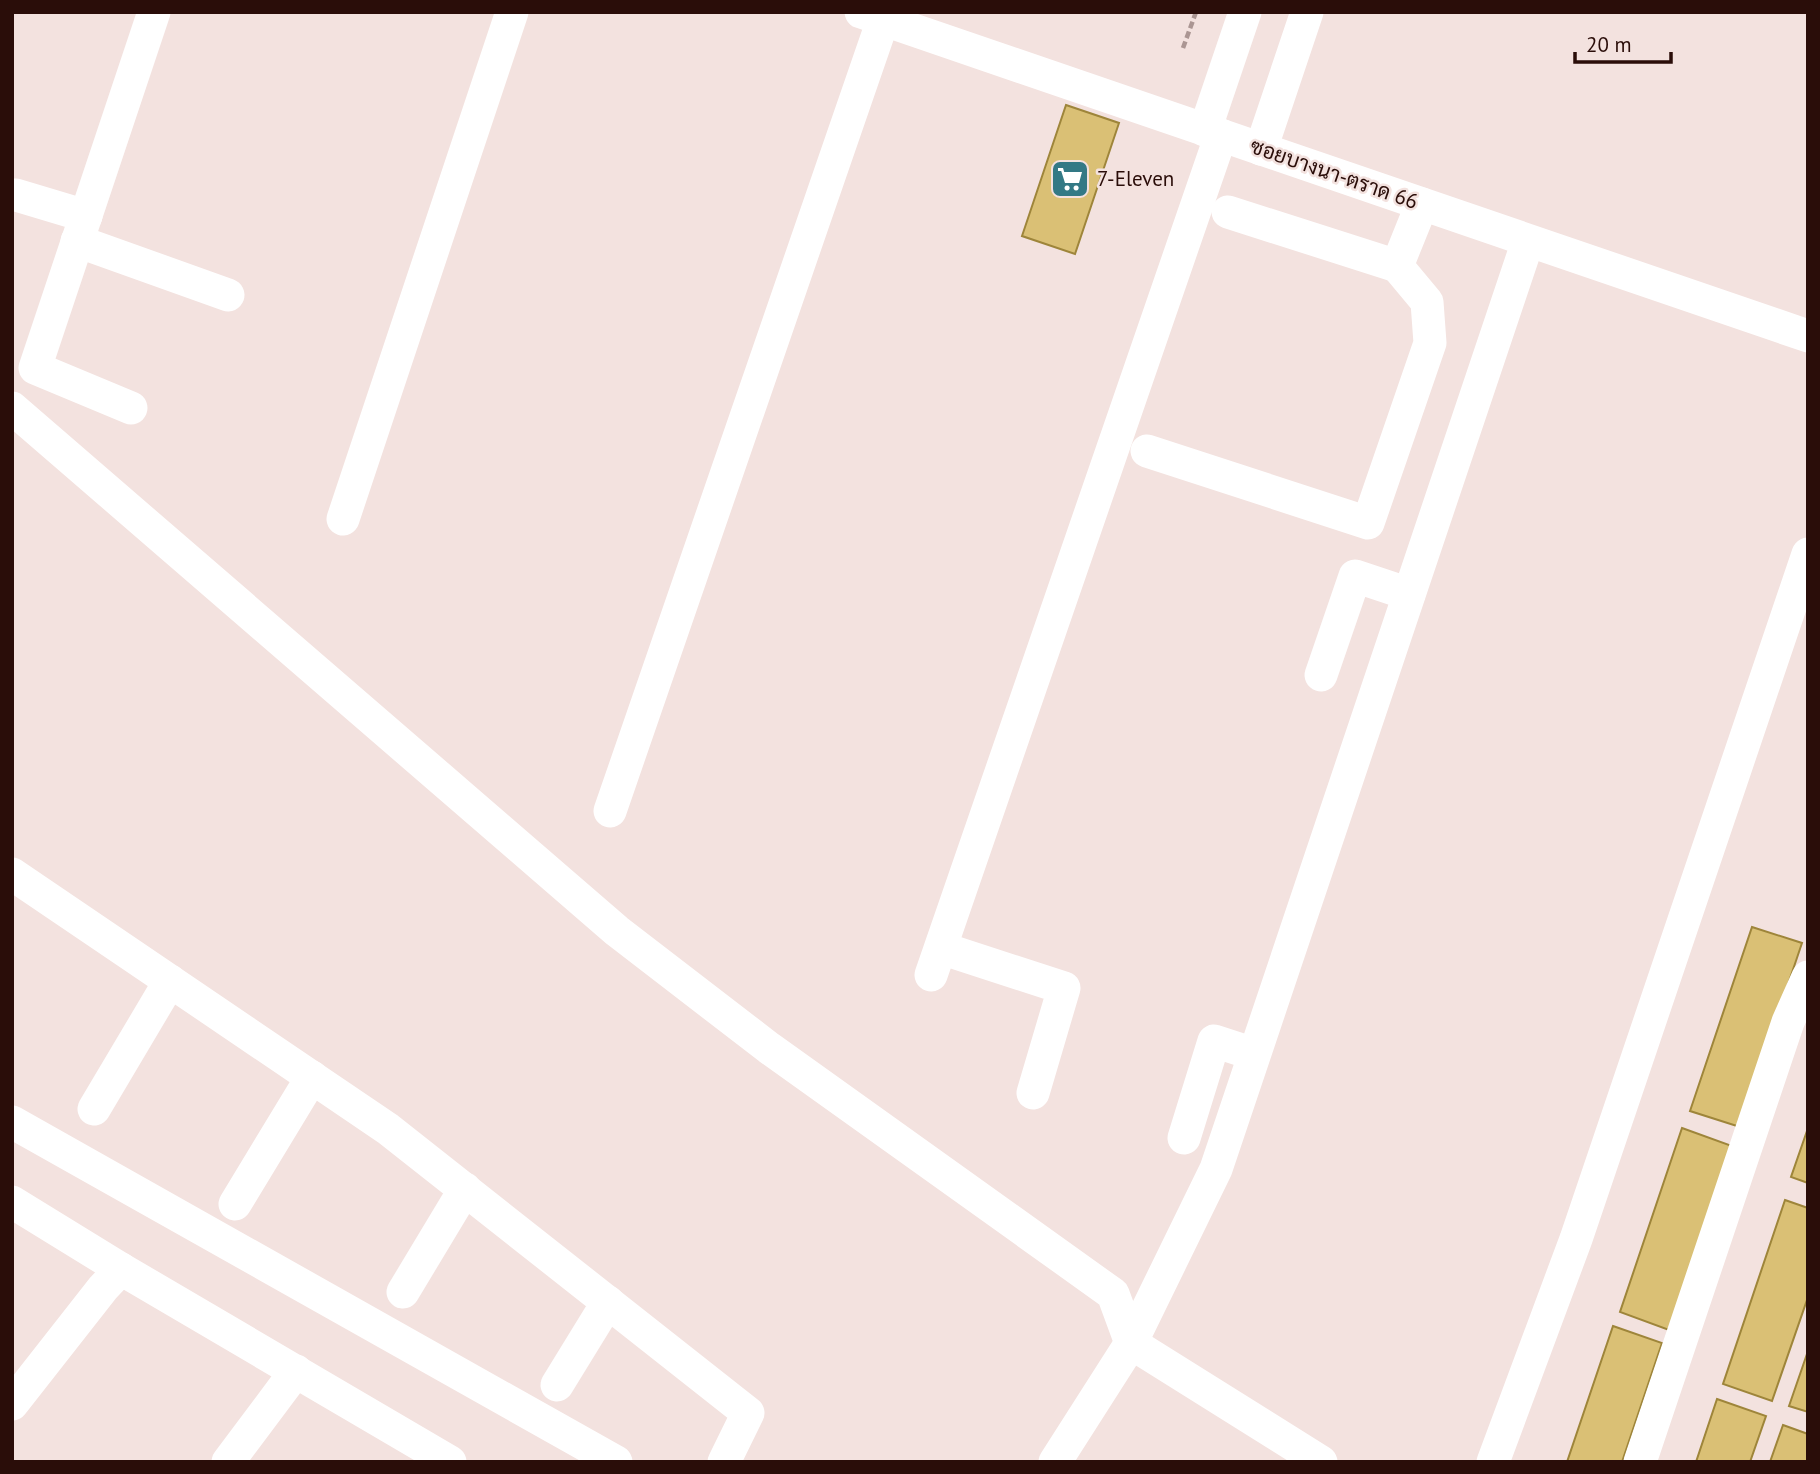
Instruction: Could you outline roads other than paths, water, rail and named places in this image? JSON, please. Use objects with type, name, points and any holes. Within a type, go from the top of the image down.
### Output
[{"type":"street","points":[[131,408],[35,368],[154,12]]},
{"type":"street","points":[[342,519],[512,12]]},
{"type":"street","points":[[1033,1093],[1064,988],[936,961],[1213,133],[1245,12]]},
{"type":"street","points":[[1261,149],[1307,12]]},
{"type":"street","points":[[610,811],[872,16]]},
{"type":"street","name":"ซอยบางนา-ตราด 66","points":[[872,16],[1808,336]]},
{"type":"street","points":[[16,195],[82,229],[228,295]]},
{"type":"street","points":[[1397,266],[1422,204]]},
{"type":"street","points":[[1147,451],[1368,523],[1430,343],[1427,302],[1397,266],[1228,212]]},
{"type":"street","points":[[1055,1462],[1131,1343],[1216,1169],[1528,241]]},
{"type":"street","points":[[12,408],[617,931],[769,1048],[1112,1294],[1131,1343],[1321,1462]]},
{"type":"street","points":[[1493,1462],[1580,1226],[1808,554]]},
{"type":"street","points":[[1321,675],[1356,576],[1409,594]]},
{"type":"street","points":[[13,875],[388,1129],[748,1413],[724,1462]]},
{"type":"street","points":[[1640,1462],[1788,1022],[1808,977]]},
{"type":"street","points":[[94,1109],[170,981]]},
{"type":"street","points":[[1184,1138],[1214,1041],[1254,1054]]},
{"type":"street","points":[[235,1204],[313,1077]]},
{"type":"street","points":[[12,1122],[616,1462]]},
{"type":"street","points":[[403,1292],[465,1189]]},
{"type":"street","points":[[12,1202],[450,1462]]},
{"type":"street","points":[[12,1404],[121,1269]]},
{"type":"street","points":[[557,1385],[608,1303]]},
{"type":"street","points":[[228,1462],[296,1371]]},
{"type":"place","name":"7-Eleven","points":[[1070,179]]}]
